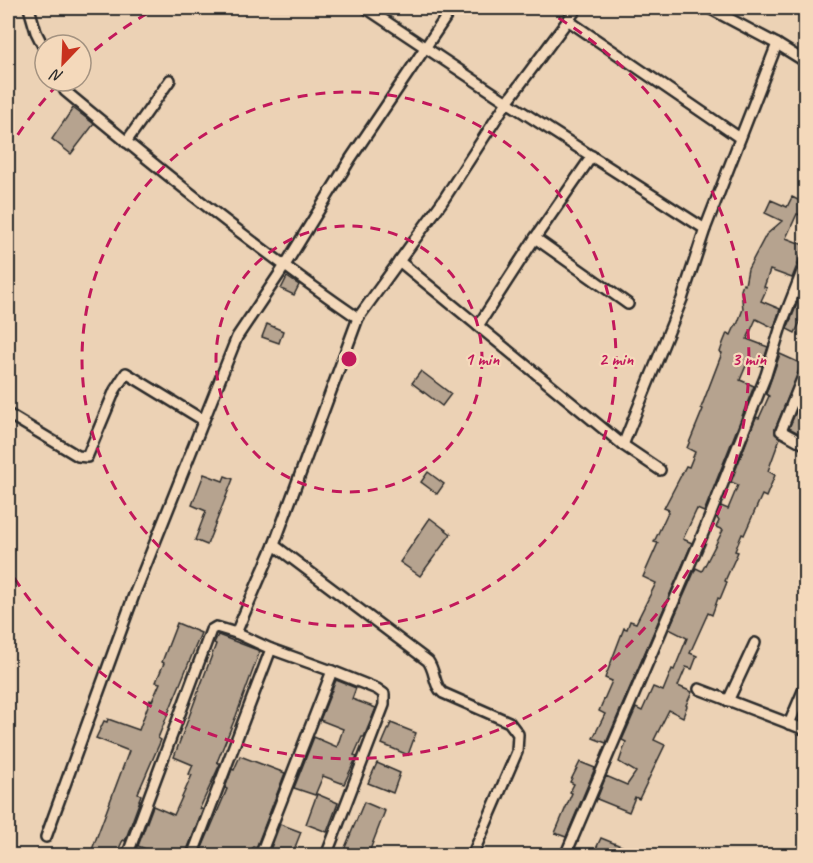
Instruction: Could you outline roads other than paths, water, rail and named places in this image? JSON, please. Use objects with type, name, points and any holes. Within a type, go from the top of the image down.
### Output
[{"type":"street","points":[[29,8],[36,33]]},
{"type":"street","points":[[366,8],[424,48],[705,229]]},
{"type":"street","points":[[46,837],[134,594],[237,337],[284,267],[351,158],[452,8]]},
{"type":"street","points":[[236,633],[274,545],[358,318],[442,202],[507,102],[577,8]]},
{"type":"street","points":[[709,8],[806,62]]},
{"type":"street","points":[[568,21],[740,138]]},
{"type":"street","points":[[623,445],[682,299],[705,229],[777,44]]},
{"type":"street","points":[[126,142],[170,80]]},
{"type":"street","points":[[67,93],[284,267],[358,318]]},
{"type":"street","points":[[477,326],[592,156]]},
{"type":"street","points":[[535,238],[628,304]]},
{"type":"street","points":[[399,261],[623,445],[660,470]]},
{"type":"street","points":[[565,855],[704,531],[766,375],[782,323],[806,262]]},
{"type":"street","points":[[806,369],[781,431],[806,445]]},
{"type":"street","points":[[8,414],[78,456],[87,457],[115,390],[126,373],[203,420]]},
{"type":"street","points":[[274,545],[428,662],[432,666],[438,689],[509,722],[518,734],[517,752],[472,855]]},
{"type":"street","points":[[127,855],[211,630],[216,627],[332,671],[384,694],[384,705],[326,855]]},
{"type":"street","points":[[728,701],[755,643]]},
{"type":"street","points":[[192,855],[270,649]]},
{"type":"street","points":[[260,855],[332,671]]},
{"type":"street","points":[[789,724],[806,684]]},
{"type":"street","points":[[699,689],[806,730]]}]
